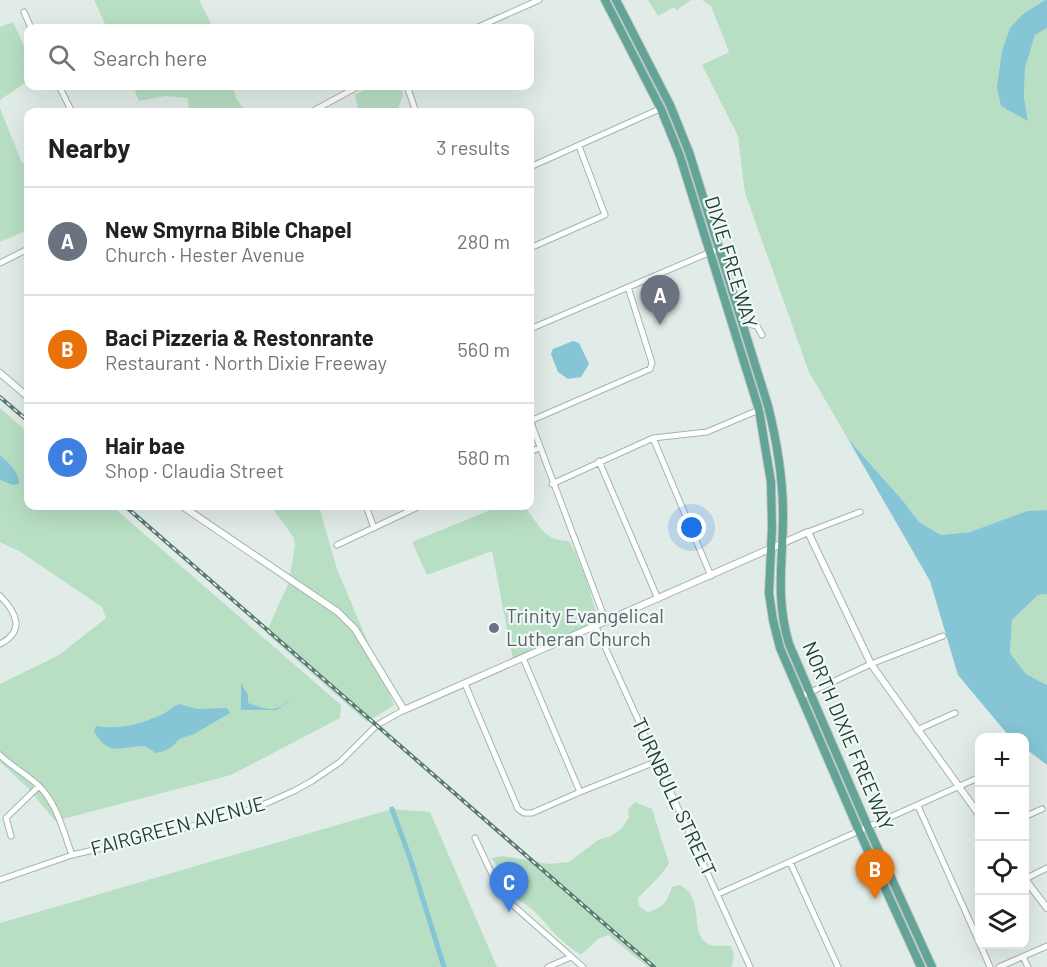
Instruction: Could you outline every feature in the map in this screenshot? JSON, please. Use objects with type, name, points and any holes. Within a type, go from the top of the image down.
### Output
[{"type":"main road","name":"DIXIE FREEWAY","points":[[605,0],[661,109],[687,177],[759,410],[771,482],[773,513],[771,549]]},
{"type":"main road","name":"DIXIE FREEWAY","points":[[616,0],[670,105],[693,163],[720,248],[775,434],[781,477],[782,544]]},
{"type":"main road","name":"NORTH DIXIE FREEWAY","points":[[782,544],[779,579],[783,618],[793,655],[932,967]]},
{"type":"main road","name":"NORTH DIXIE FREEWAY","points":[[771,549],[769,581],[773,620],[784,659],[921,967]]},
{"type":"street","points":[[485,24],[539,0]]},
{"type":"street","points":[[24,12],[29,24]]},
{"type":"street","points":[[60,90],[70,108]]},
{"type":"street","points":[[318,108],[352,90]]},
{"type":"street","points":[[408,90],[415,108]]},
{"type":"street","points":[[534,165],[670,105]]},
{"type":"street","points":[[534,247],[605,215],[579,146]]},
{"type":"street","points":[[534,327],[720,248]]},
{"type":"street","points":[[0,262],[24,251]]},
{"type":"street","points":[[534,418],[650,369],[652,363],[628,287]]},
{"type":"street","points":[[743,324],[757,326],[762,335]]},
{"type":"street","points":[[0,373],[24,394]]},
{"type":"street","points":[[552,484],[653,438],[707,432],[768,406]]},
{"type":"street","points":[[534,432],[606,622]]},
{"type":"street","points":[[653,438],[711,576]]},
{"type":"street","points":[[534,450],[539,448]]},
{"type":"street","points":[[599,461],[658,599]]},
{"type":"street","points":[[188,510],[338,612],[355,629],[404,710],[808,532],[860,512]]},
{"type":"street","points":[[367,510],[374,528]]},
{"type":"street","points":[[337,545],[412,510]]},
{"type":"street","points":[[808,532],[871,664],[975,809]]},
{"type":"street","points":[[0,596],[12,608],[16,619],[11,637],[0,644]]},
{"type":"street","name":"TURNBULL STREET","points":[[596,627],[750,967]]},
{"type":"street","points":[[800,697],[871,664],[943,636]]},
{"type":"street","points":[[524,658],[580,792]]},
{"type":"street","points":[[465,684],[518,809],[524,813],[532,813],[658,761]]},
{"type":"street","name":"FAIRGREEN AVENUE","points":[[0,880],[72,855],[171,832],[267,803],[312,781],[339,762],[377,725],[404,710]]},
{"type":"street","points":[[917,730],[955,713]]},
{"type":"street","points":[[0,755],[39,786],[52,801],[72,855]]},
{"type":"street","points":[[718,894],[975,779]]},
{"type":"street","points":[[11,836],[6,818],[39,786]]},
{"type":"street","points":[[918,806],[975,933]]},
{"type":"street","points":[[1029,815],[1042,809]]},
{"type":"street","points":[[475,838],[506,899],[583,967]]},
{"type":"street","points":[[790,862],[838,967]]},
{"type":"street","points":[[1029,876],[1047,868]]},
{"type":"street","points":[[1029,883],[1047,908]]},
{"type":"street","points":[[999,967],[1047,946]]},
{"type":"street","points":[[982,949],[990,967]]},
{"type":"street","points":[[548,967],[572,957]]},
{"type":"street","points":[[1023,957],[1028,967]]},
{"type":"green space","points":[[94,0],[199,0],[211,24],[105,24]]},
{"type":"green space","points":[[648,0],[691,0],[677,10],[674,7],[658,16]]},
{"type":"green space","points":[[702,0],[1045,0],[1023,14],[1001,106],[1028,120],[1024,97],[1025,68],[1035,35],[1047,28],[1047,510],[1027,511],[970,532],[941,535],[919,522],[848,439],[809,372],[745,193],[738,136],[702,65],[729,52],[711,6]]},
{"type":"green space","points":[[13,22],[24,45],[24,84],[0,100],[0,27]]},
{"type":"green space","points":[[135,90],[234,90],[236,98],[243,108],[189,108],[188,98],[165,96],[139,101]]},
{"type":"green space","points":[[364,90],[402,90],[398,108],[358,108],[355,95]]},
{"type":"green space","points":[[0,108],[22,163],[24,162],[24,232],[0,242]]},
{"type":"green space","points":[[0,408],[24,429],[24,510],[117,510],[341,705],[340,718],[231,775],[55,821],[28,788],[0,762],[0,684],[59,655],[106,618],[102,607],[19,551],[0,542]]},
{"type":"green space","points":[[274,510],[320,510],[337,569],[372,652],[356,627],[290,576],[294,538]]},
{"type":"green space","points":[[490,510],[527,510],[547,535],[569,541],[582,568],[597,616],[590,626],[513,660],[492,551],[427,575],[412,542]]},
{"type":"green space","points":[[289,582],[336,614],[354,632],[377,668],[394,705],[367,722],[266,633]]},
{"type":"green space","points":[[1047,594],[1047,685],[1026,674],[1010,653],[1012,620],[1038,595]]},
{"type":"green space","points":[[635,802],[652,809],[669,863],[638,898],[639,906],[647,912],[657,909],[666,901],[672,887],[680,885],[693,899],[700,934],[704,941],[713,946],[731,946],[734,955],[732,967],[648,967],[608,935],[598,939],[581,955],[558,937],[529,906],[508,897],[500,885],[499,872],[491,858],[503,856],[549,864],[569,862],[598,840],[611,836],[622,828],[629,817],[628,810]]},
{"type":"green space","points":[[392,809],[430,812],[497,967],[0,967],[0,923]]},
{"type":"water","points":[[1047,0],[1047,28],[1035,35],[1025,68],[1024,97],[1028,121],[1001,106],[997,87],[1002,51],[1010,28],[1023,14]]},
{"type":"water","points":[[573,341],[579,343],[589,364],[581,377],[568,379],[558,372],[551,354],[553,349]]},
{"type":"water","points":[[848,439],[919,522],[941,535],[970,532],[1027,511],[1047,510],[1047,594],[1038,595],[1012,620],[1010,653],[1026,674],[1047,685],[1047,765],[1029,751],[1029,733],[1006,733],[958,675],[930,581]]},
{"type":"water","points":[[0,455],[16,472],[19,484],[13,485],[0,480]]},
{"type":"water","points":[[241,683],[248,695],[248,703],[260,707],[278,708],[294,698],[277,710],[241,710]]},
{"type":"water","points":[[179,704],[197,709],[227,708],[230,713],[194,734],[179,739],[164,751],[156,753],[145,746],[110,748],[99,739],[94,731],[96,726],[122,727],[139,723],[163,714]]},
{"type":"waterway","points":[[392,809],[444,967]]},
{"type":"railway","points":[[0,397],[24,418]]},
{"type":"railway","points":[[130,510],[654,967]]},
{"type":"place","name":"New Smyrna Bible Chapel","points":[[660,325]]},
{"type":"place","name":"Trinity Evangelical Lutheran Church","points":[[494,628]]},
{"type":"place","name":"Baci Pizzeria & Restonrante","points":[[875,899]]},
{"type":"place","name":"Hair bae","points":[[509,912]]}]
